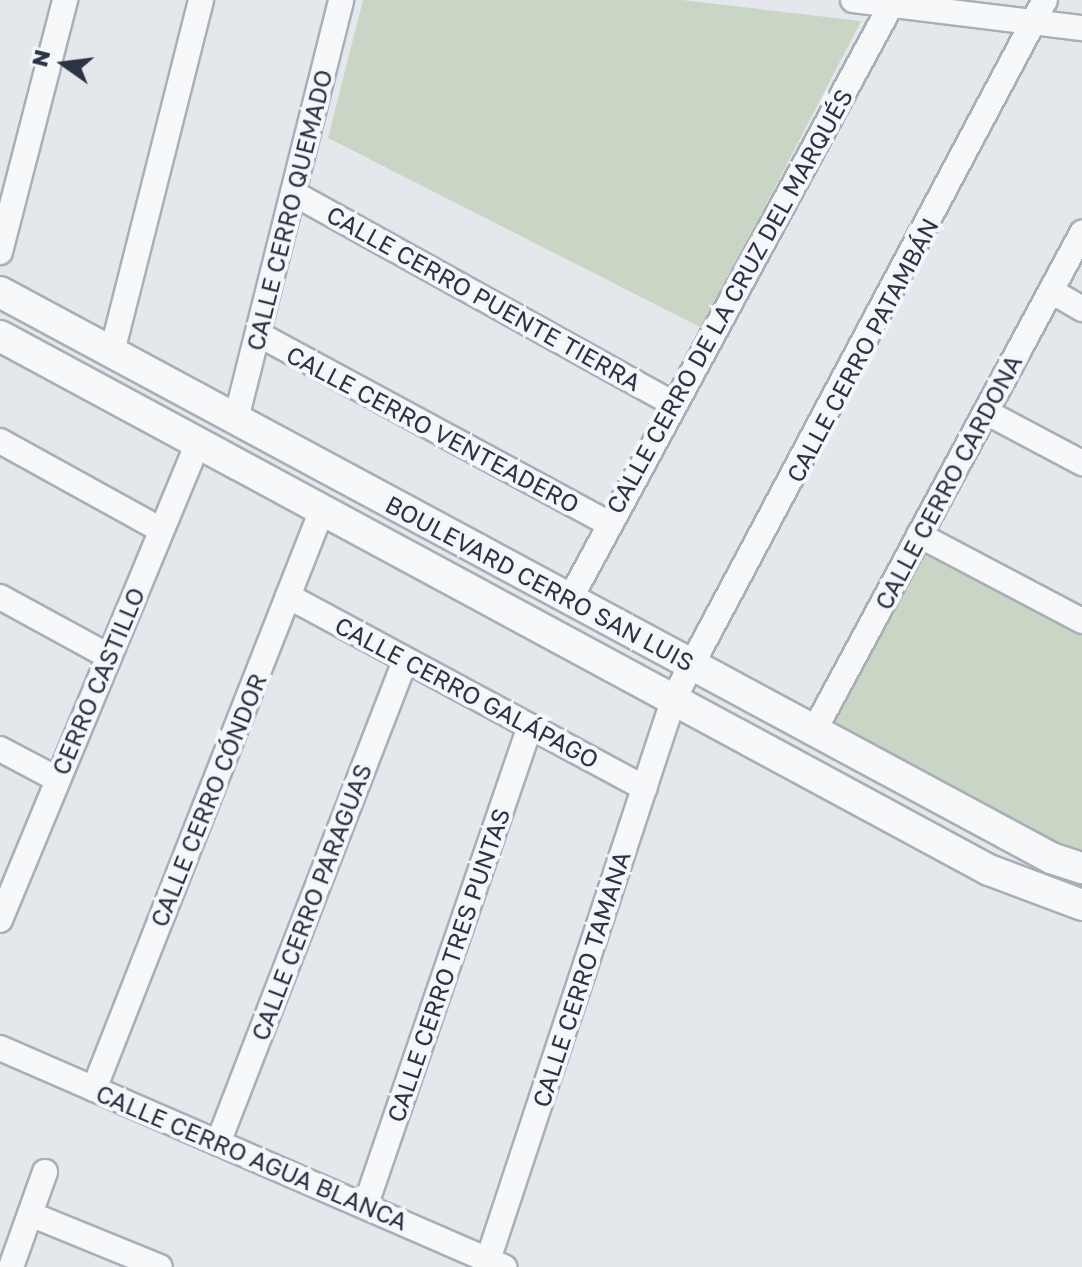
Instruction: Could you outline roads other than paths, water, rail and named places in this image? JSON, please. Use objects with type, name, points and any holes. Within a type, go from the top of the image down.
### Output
[{"type":"street","points":[[0,252],[65,0]]},
{"type":"street","points":[[112,352],[201,0]]},
{"type":"street","name":"CALLE CERRO QUEMADO","points":[[236,419],[341,0]]},
{"type":"street","points":[[853,0],[891,5],[1042,11],[1082,28]]},
{"type":"street","name":"CALLE CERRO DE LA CRUZ DEL MARQUÉS","points":[[570,599],[608,523],[891,5]]},
{"type":"street","name":"CALLE CERRO PATAMBÁN","points":[[674,698],[1042,11]]},
{"type":"street","name":"CALLE CERRO PUENTE TIERRA","points":[[293,193],[674,404]]},
{"type":"street","name":"CALLE CERRO CARDONA","points":[[814,731],[1082,233]]},
{"type":"street","points":[[1051,291],[1082,309]]},
{"type":"street","name":"BOULEVARD CERRO SAN LUIS","points":[[0,292],[1051,858],[1082,868]]},
{"type":"street","name":"CALLE CERRO VENTEADERO","points":[[258,334],[608,523]]},
{"type":"street","name":"BOULEVARD CERRO SAN LUIS","points":[[0,336],[989,870],[1082,905]]},
{"type":"street","points":[[986,412],[1082,463]]},
{"type":"street","points":[[0,441],[161,530]]},
{"type":"street","name":"CERRO CASTILLO","points":[[0,920],[198,443]]},
{"type":"street","name":"CALLE CERRO CÓNDOR","points":[[94,1089],[322,510]]},
{"type":"street","points":[[919,535],[1082,621]]},
{"type":"street","name":"CALLE CERRO GALÁPAGO","points":[[288,596],[645,788]]},
{"type":"street","points":[[0,597],[108,656]]},
{"type":"street","name":"CALLE CERRO PARAGUAS","points":[[218,1143],[405,661]]},
{"type":"street","name":"CALLE CERRO TAMANA","points":[[496,1263],[674,698]]},
{"type":"street","name":"CALLE CERRO TRES PUNTAS","points":[[366,1204],[530,726]]},
{"type":"street","points":[[0,749],[57,779]]},
{"type":"street","name":"CALLE CERRO AGUA BLANCA","points":[[0,1048],[366,1204],[496,1263]]},
{"type":"street","points":[[11,1267],[45,1172]]},
{"type":"street","points":[[30,1214],[160,1267]]},
{"type":"waterway","points":[[1065,884],[1082,887]]}]
